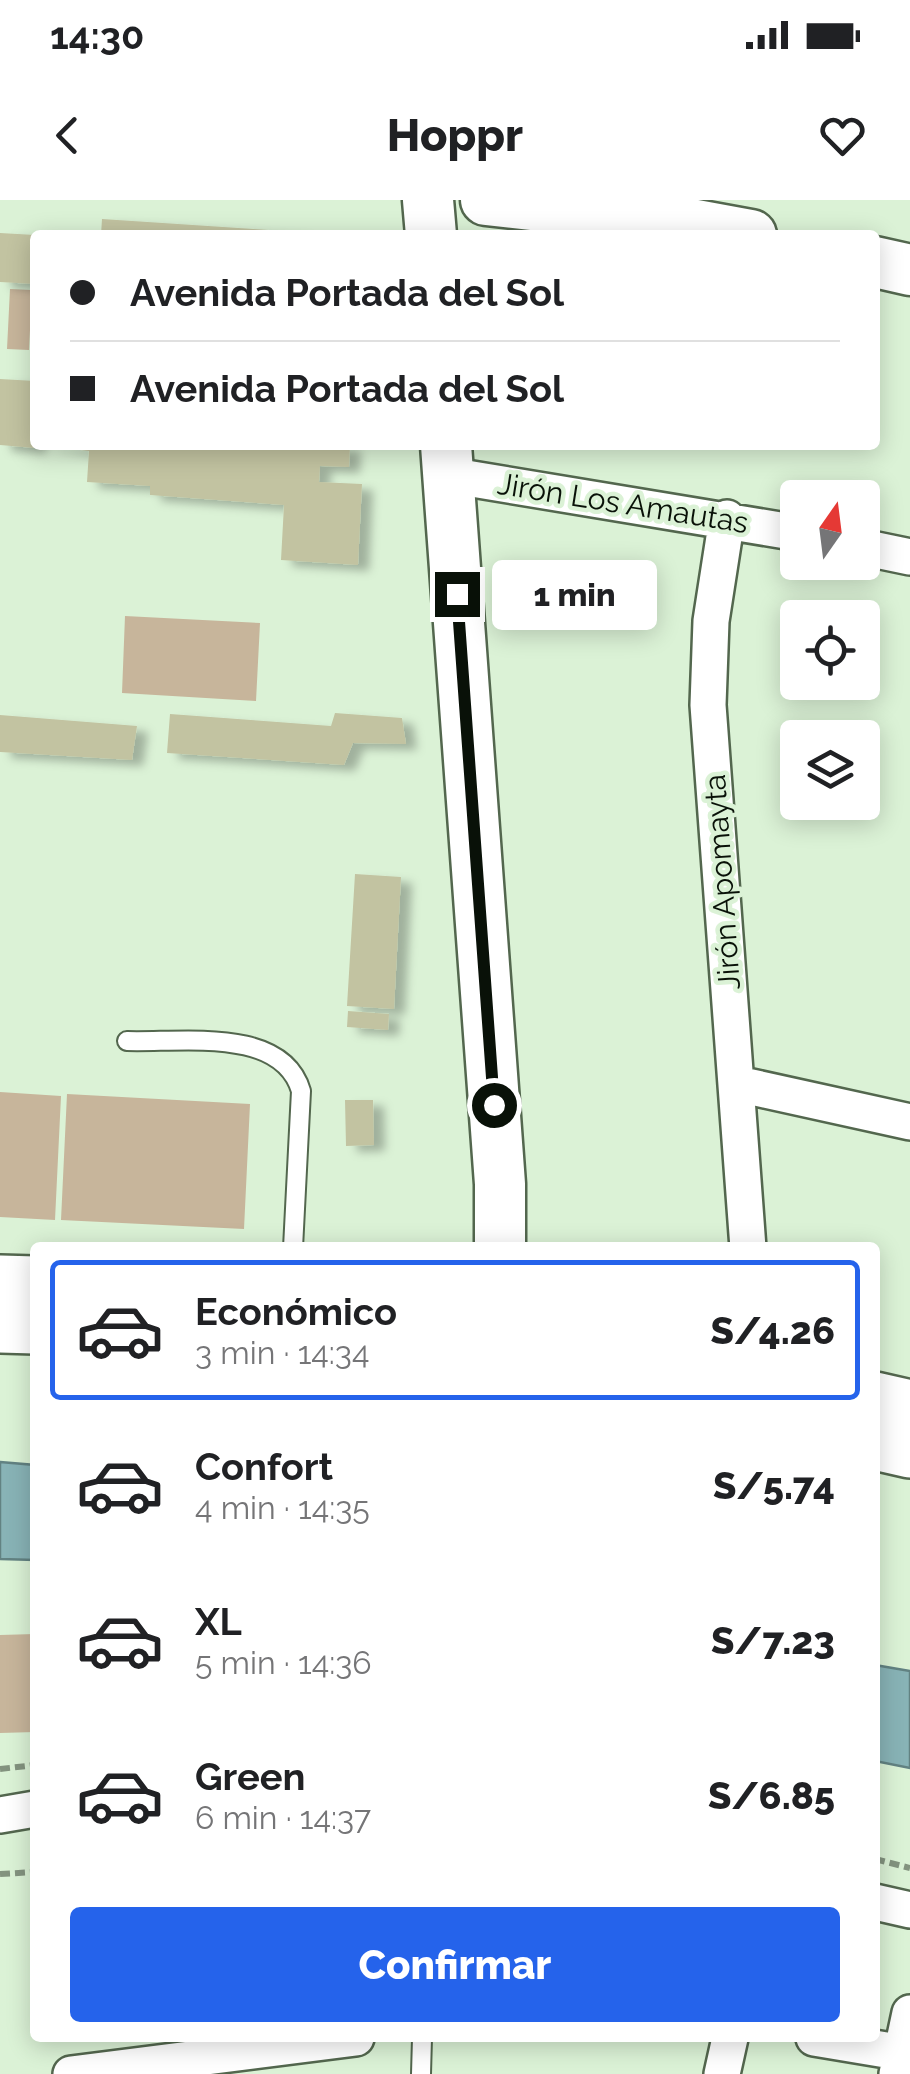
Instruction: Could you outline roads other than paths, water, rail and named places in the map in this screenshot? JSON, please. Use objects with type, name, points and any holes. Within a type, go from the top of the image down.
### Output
[{"type":"main road","points":[[0,1283],[30,1284]]},
{"type":"main road","points":[[0,1326],[30,1326]]},
{"type":"main road","points":[[880,1401],[910,1408]]},
{"type":"main road","points":[[880,1443],[910,1450]]},
{"type":"street","points":[[428,200],[431,230]]},
{"type":"street","points":[[486,200],[674,210],[736,230]]},
{"type":"street","points":[[880,263],[910,270]]},
{"type":"street","points":[[447,460],[500,1184],[500,1242]]},
{"type":"street","name":"Jirón Los Amautas","points":[[447,460],[780,529]]},
{"type":"street","name":"Jirón Apomayta","points":[[727,518],[710,620],[708,705],[748,1242]]},
{"type":"street","points":[[880,551],[910,557]]},
{"type":"street","points":[[738,1084],[910,1122]]},
{"type":"street","points":[[471,1242],[500,1184]]},
{"type":"street","points":[[0,1815],[30,1810]]},
{"type":"street","points":[[880,1903],[910,1910]]},
{"type":"street","points":[[830,2042],[903,2060],[910,2014]]},
{"type":"street","points":[[72,2074],[295,2042]]},
{"type":"street","points":[[722,2074],[729,2042]]},
{"type":"lane","points":[[127,1041],[246,1046],[283,1060],[295,1072],[300,1091],[293,1242]]},
{"type":"lane","points":[[421,2074],[422,2042]]},
{"type":"water","points":[[0,1462],[30,1465],[30,1560],[0,1559]]},
{"type":"water","points":[[880,1666],[910,1671],[910,1768],[880,1762]]}]
